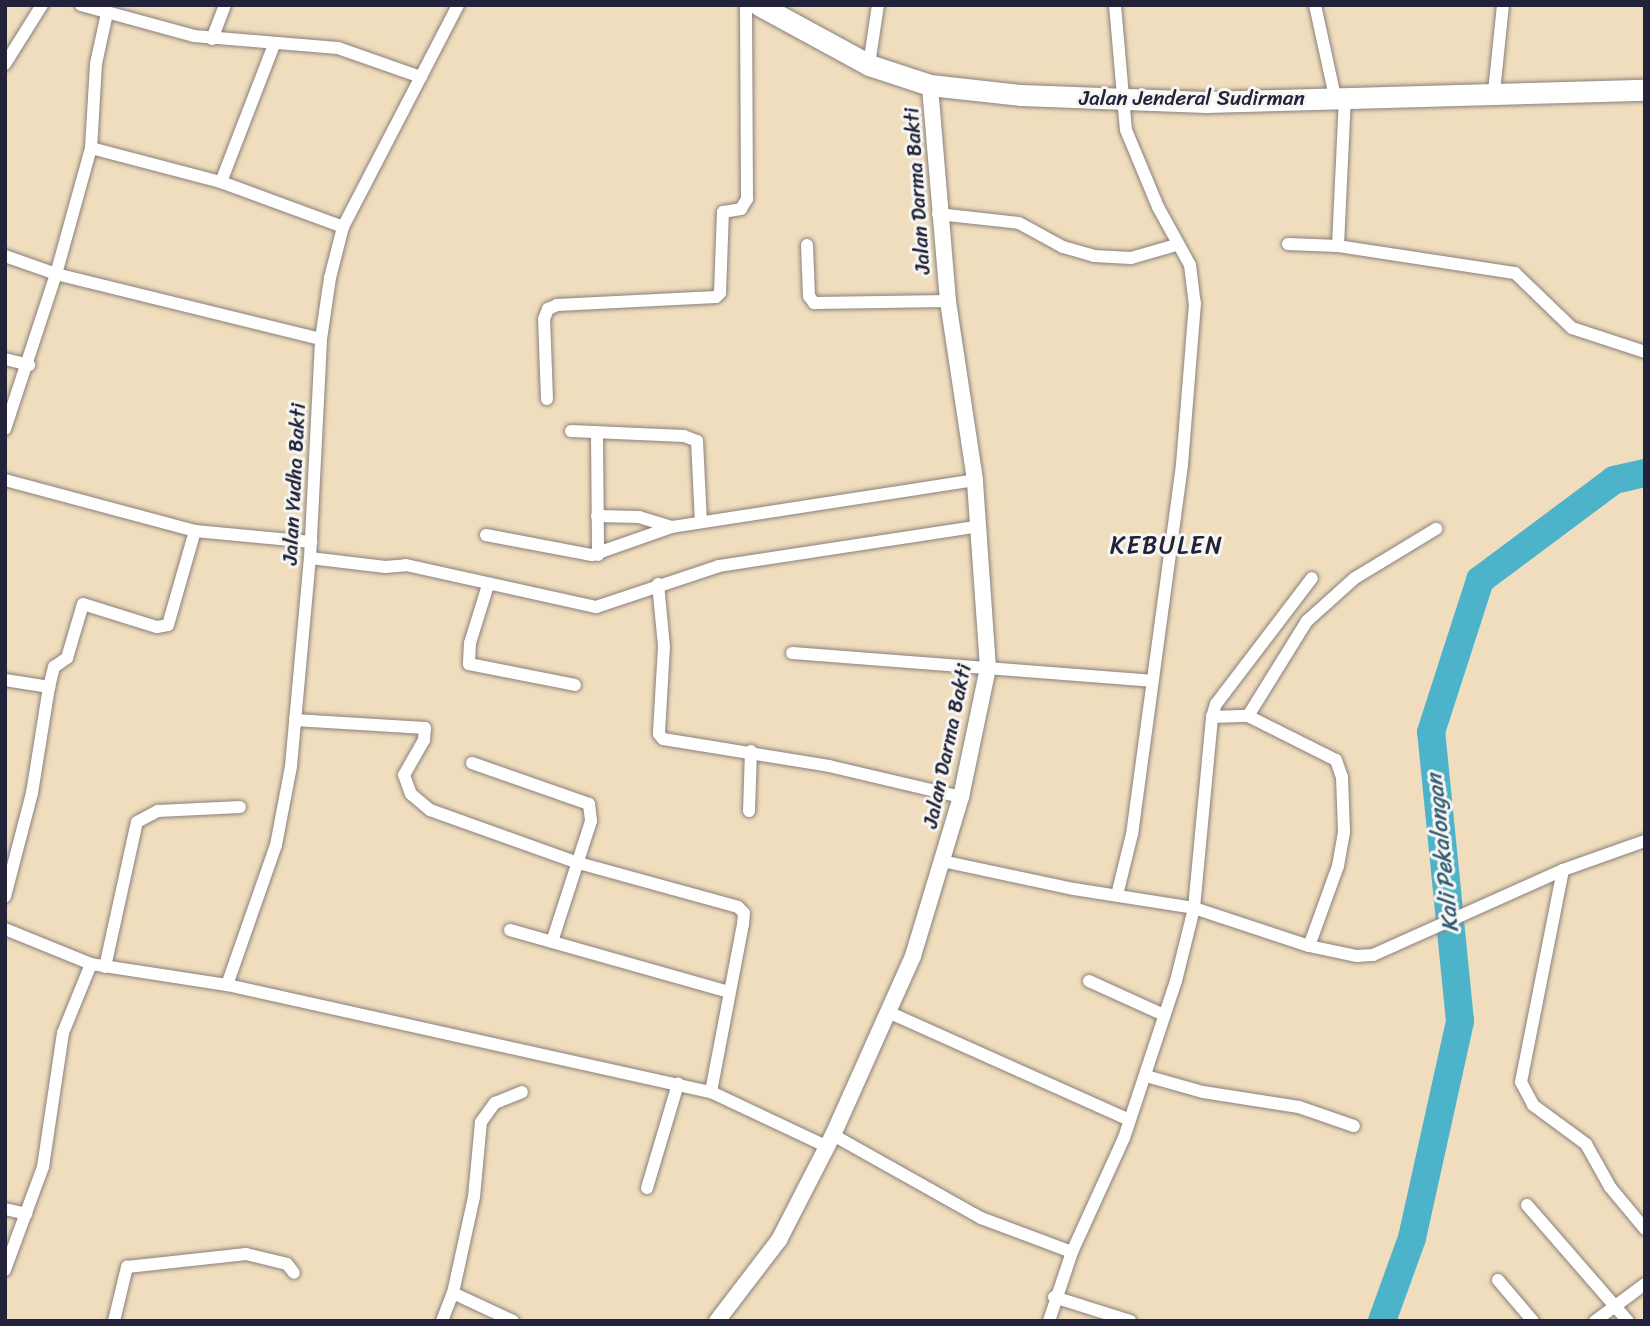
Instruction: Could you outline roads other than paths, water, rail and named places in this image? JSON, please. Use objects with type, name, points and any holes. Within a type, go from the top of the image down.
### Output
[{"type":"highway","name":"Jalan Jenderal Sudirman","points":[[759,5],[869,65],[930,85],[1122,99],[1206,102],[1494,92],[1645,90]]},
{"type":"street","points":[[5,65],[42,5]]},
{"type":"street","points":[[81,5],[212,39],[338,48],[421,77]]},
{"type":"street","points":[[212,39],[225,5]]},
{"type":"street","name":"Jalan Yudha Bakti","points":[[227,985],[276,845],[295,720],[310,558],[321,339],[343,228],[458,5]]},
{"type":"street","points":[[547,398],[544,319],[548,309],[556,305],[716,297],[720,293],[723,212],[741,209],[747,200],[746,5]]},
{"type":"street","points":[[869,65],[877,5]]},
{"type":"street","points":[[1115,5],[1122,99],[1131,146],[1176,245],[1186,256],[1193,280],[1194,336],[1132,834],[1117,895]]},
{"type":"street","points":[[1315,5],[1340,97],[1338,246]]},
{"type":"street","points":[[1494,92],[1503,5]]},
{"type":"street","points":[[5,429],[29,365],[91,148],[96,64],[107,13]]},
{"type":"street","points":[[221,182],[274,45]]},
{"type":"street","name":"Jalan Darma Bakti","points":[[717,1321],[779,1240],[830,1140],[913,956],[961,797],[988,668],[975,480],[938,214],[930,85]]},
{"type":"street","points":[[91,148],[221,182],[343,228]]},
{"type":"street","points":[[938,214],[1019,223],[1063,247],[1094,256],[1131,258],[1176,245]]},
{"type":"street","points":[[1288,244],[1338,246],[1515,273],[1572,328],[1645,352]]},
{"type":"street","points":[[807,245],[809,296],[814,303],[948,301]]},
{"type":"street","points":[[5,256],[56,274],[321,339]]},
{"type":"street","points":[[5,359],[29,365]]},
{"type":"street","points":[[571,431],[684,436],[697,441],[701,522]]},
{"type":"street","points":[[597,434],[598,555]]},
{"type":"street","points":[[5,480],[195,531],[311,542]]},
{"type":"street","points":[[486,535],[598,555],[672,527],[975,480]]},
{"type":"street","points":[[597,516],[639,516],[672,527]]},
{"type":"street","points":[[310,558],[385,567],[407,565],[596,607],[658,584],[719,566],[979,526]]},
{"type":"street","points":[[1248,716],[1307,621],[1355,578],[1436,528]]},
{"type":"street","points":[[5,897],[35,780],[54,667],[67,657],[83,604],[157,627],[168,625],[195,531]]},
{"type":"street","points":[[1049,1321],[1054,1297],[1146,1076],[1194,908],[1216,704],[1312,578]]},
{"type":"street","points":[[658,584],[664,646],[660,736],[751,751],[961,797]]},
{"type":"street","points":[[488,585],[470,643],[469,664],[575,685]]},
{"type":"street","points":[[792,653],[1152,681]]},
{"type":"street","points":[[5,680],[49,687]]},
{"type":"street","points":[[1213,717],[1248,716],[1336,760],[1342,777],[1344,832],[1338,866],[1309,946]]},
{"type":"street","points":[[295,720],[425,728],[424,740],[404,775],[419,803],[575,862],[738,907],[744,913],[743,924],[710,1092]]},
{"type":"street","points":[[750,811],[751,751]]},
{"type":"street","points":[[472,763],[589,804],[591,821],[575,862],[552,942]]},
{"type":"street","points":[[105,967],[137,822],[158,811],[240,807]]},
{"type":"street","points":[[942,860],[1194,908],[1309,946],[1342,954],[1373,955],[1563,870],[1645,841]]},
{"type":"street","points":[[1563,870],[1521,1082],[1532,1105],[1586,1144],[1610,1187],[1645,1228]]},
{"type":"street","points":[[5,929],[91,964],[227,985],[710,1092],[830,1140],[981,1218],[1072,1252]]},
{"type":"street","points":[[510,930],[729,992]]},
{"type":"street","points":[[5,1270],[47,1148],[63,1034],[91,964]]},
{"type":"street","points":[[1089,981],[1164,1015]]},
{"type":"street","points":[[888,1012],[1129,1120]]},
{"type":"street","points":[[1146,1076],[1203,1092],[1299,1107],[1354,1126]]},
{"type":"street","points":[[648,1188],[678,1084]]},
{"type":"street","points":[[442,1321],[453,1293],[474,1197],[481,1122],[495,1103],[522,1092]]},
{"type":"street","points":[[1527,1205],[1628,1321]]},
{"type":"street","points":[[5,1209],[26,1214]]},
{"type":"street","points":[[114,1321],[127,1267],[252,1254],[287,1265],[294,1273]]},
{"type":"street","points":[[1498,1280],[1533,1321]]},
{"type":"street","points":[[1595,1321],[1645,1284]]},
{"type":"street","points":[[453,1293],[513,1321]]},
{"type":"street","points":[[1054,1297],[1129,1321]]},
{"type":"waterway","name":"Kali Pekalongan","points":[[1382,1321],[1412,1238],[1460,1021],[1431,732],[1480,580],[1614,480],[1645,473]]},
{"type":"district","name":"KEBULEN","points":[[1167,546]]}]
